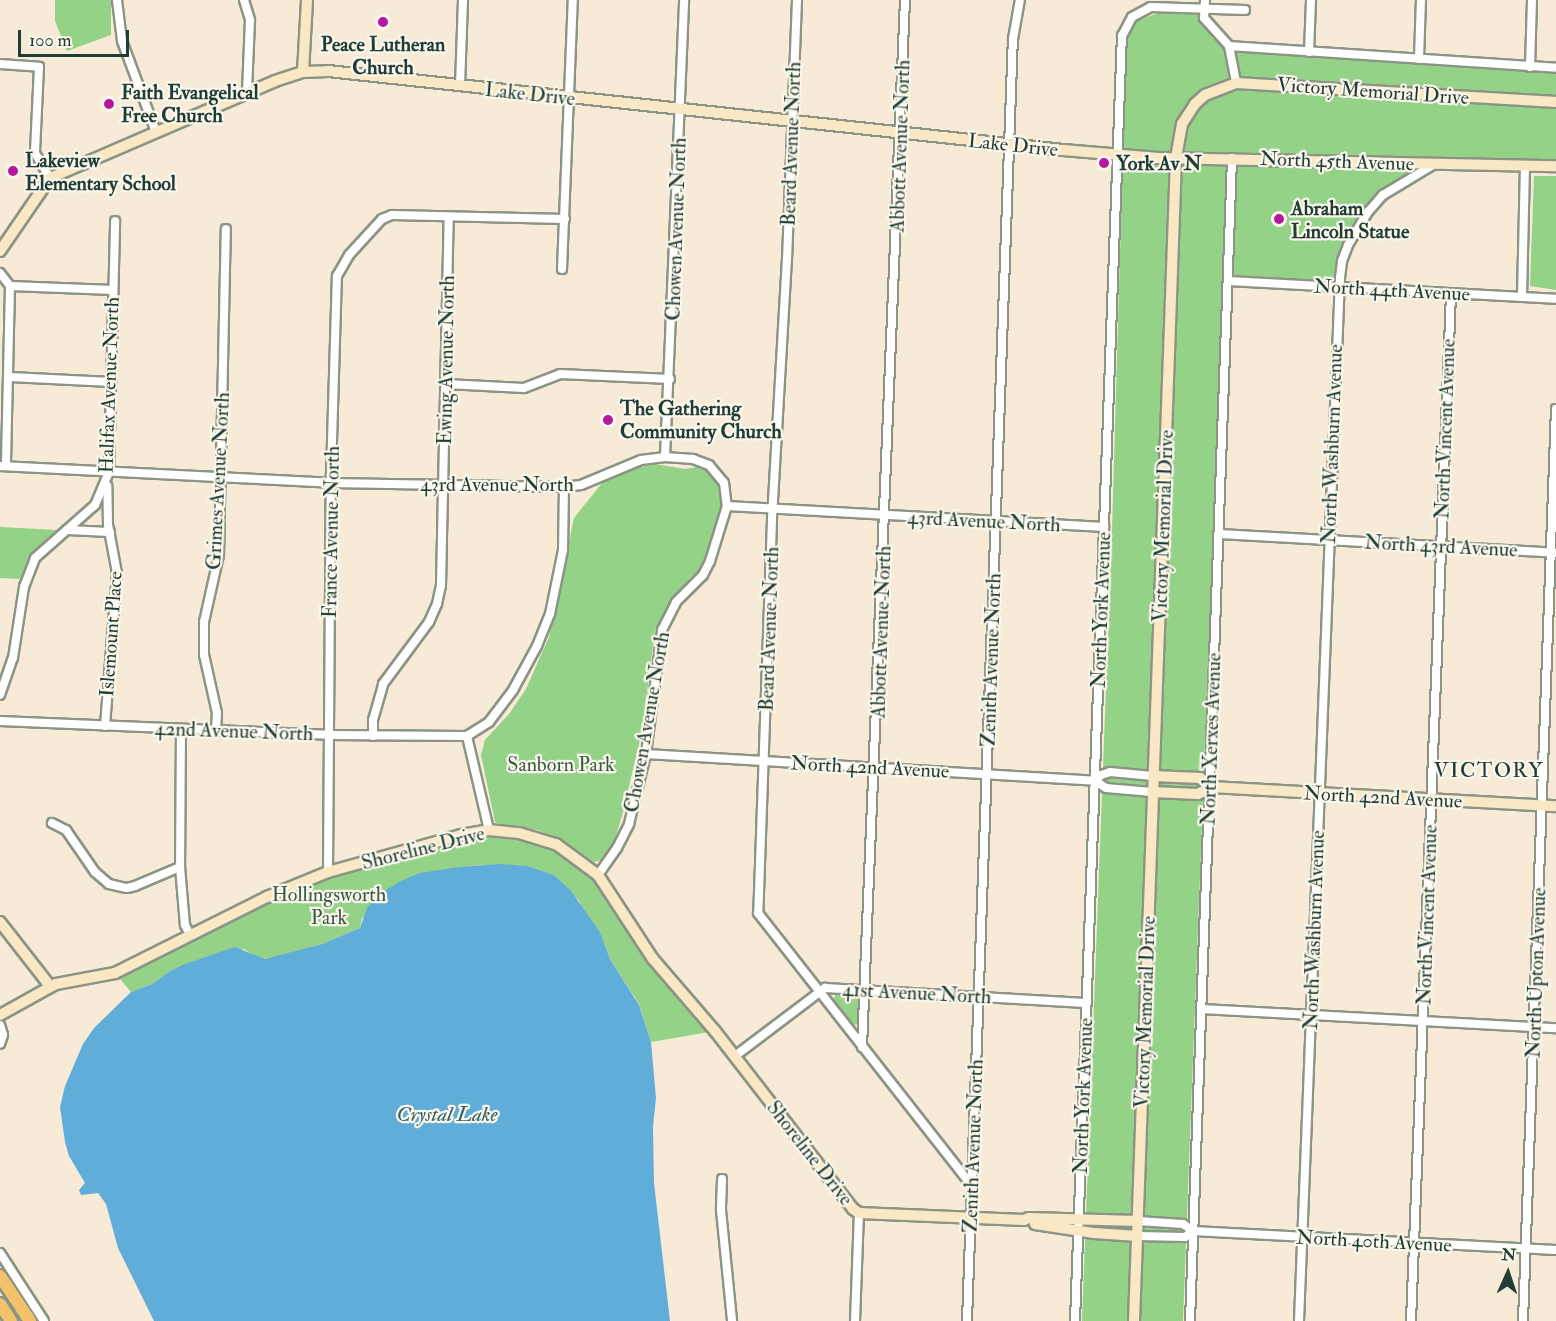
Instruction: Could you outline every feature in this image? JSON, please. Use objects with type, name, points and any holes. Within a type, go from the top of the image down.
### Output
[{"type":"main road","points":[[0,1276],[30,1321]]},
{"type":"main road","points":[[0,1304],[11,1321]]},
{"type":"street","points":[[117,0],[122,41],[156,132]]},
{"type":"street","points":[[244,0],[250,20],[247,93]]},
{"type":"street","points":[[303,72],[307,0]]},
{"type":"street","points":[[459,86],[463,0]]},
{"type":"street","points":[[562,269],[573,0]]},
{"type":"street","name":"Chowen Avenue North","points":[[665,457],[684,0]]},
{"type":"street","name":"Beard Avenue North","points":[[797,0],[793,122],[772,509],[758,913],[971,1185]]},
{"type":"street","name":"Abbott Avenue North","points":[[862,1047],[905,0]]},
{"type":"street","name":"Zenith Avenue North","points":[[967,1321],[1013,39],[1020,0]]},
{"type":"street","points":[[1309,52],[1311,0]]},
{"type":"street","points":[[1419,59],[1421,0]]},
{"type":"street","points":[[1530,66],[1532,0]]},
{"type":"street","points":[[1205,4],[1204,18],[1229,46],[1236,83]]},
{"type":"street","name":"North York Avenue","points":[[1075,1321],[1121,46],[1126,25],[1132,17],[1151,7],[1205,4],[1245,10]]},
{"type":"street","name":"Victory Memorial Drive","points":[[1229,46],[1556,68]]},
{"type":"street","points":[[0,64],[39,67],[34,153],[50,178],[0,251]]},
{"type":"street","name":"Lake Drive","points":[[50,178],[247,93],[303,72],[328,71],[793,122],[1118,154]]},
{"type":"street","name":"Victory Memorial Drive","points":[[1134,1321],[1176,158],[1182,124],[1195,104],[1212,90],[1236,83],[1556,102]]},
{"type":"street","name":"North 45th Avenue","points":[[1118,154],[1176,158],[1556,166]]},
{"type":"street","name":"North Xerxes Avenue","points":[[1190,1321],[1232,158]]},
{"type":"street","name":"North Washburn Avenue","points":[[1299,1321],[1328,540],[1342,261],[1368,212],[1383,195],[1434,164]]},
{"type":"street","points":[[1522,297],[1525,165]]},
{"type":"street","name":"France Avenue North","points":[[328,872],[331,483],[338,276],[349,255],[382,219],[392,215],[448,217]]},
{"type":"street","points":[[448,217],[565,219]]},
{"type":"street","name":"Ewing Avenue North","points":[[373,736],[373,720],[383,684],[392,668],[418,639],[437,604],[443,565],[448,217]]},
{"type":"street","name":"Halifax Avenue North","points":[[0,695],[13,658],[29,571],[41,550],[95,505],[109,472],[115,221]]},
{"type":"street","name":"Grimes Avenue North","points":[[216,731],[217,713],[204,656],[204,622],[219,555],[226,229]]},
{"type":"street","points":[[0,273],[10,286],[10,377],[3,466]]},
{"type":"street","name":"North 44th Avenue","points":[[1228,281],[1556,299]]},
{"type":"street","points":[[10,286],[113,290]]},
{"type":"street","name":"North Vincent Avenue","points":[[1411,1321],[1451,293]]},
{"type":"street","points":[[446,384],[524,388],[560,374],[670,379]]},
{"type":"street","points":[[10,377],[111,382]]},
{"type":"street","name":"North Upton Avenue","points":[[1523,1321],[1541,806],[1553,553],[1556,409]]},
{"type":"street","name":"43rd Avenue North","points":[[3,466],[331,483],[564,487],[581,484],[641,460],[665,457],[693,459],[709,465],[724,483],[727,506],[1104,527]]},
{"type":"street","name":"Islemount Place","points":[[105,726],[117,573],[106,508],[109,472]]},
{"type":"street","points":[[489,830],[467,736],[489,722],[513,690],[537,646],[550,614],[563,550],[564,487]]},
{"type":"street","name":"Chowen Avenue North","points":[[598,875],[626,833],[645,754],[662,630],[676,602],[703,575],[710,561],[727,506]]},
{"type":"street","points":[[67,530],[110,532]]},
{"type":"street","name":"North 43rd Avenue","points":[[1219,534],[1553,553]]},
{"type":"street","name":"42nd Avenue North","points":[[0,721],[328,735],[467,736]]},
{"type":"street","points":[[182,729],[180,867],[185,925],[190,935]]},
{"type":"street","name":"North 42nd Avenue","points":[[645,754],[1095,781],[1106,788],[1152,792],[1198,794],[1210,787],[1556,806]]},
{"type":"street","name":"North 42nd Avenue","points":[[1095,781],[1101,775],[1110,772],[1200,778],[1210,787]]},
{"type":"street","points":[[52,823],[66,830],[95,872],[109,884],[117,887],[135,886],[180,867]]},
{"type":"street","name":"Shoreline Drive","points":[[0,1015],[50,986],[115,973],[267,897],[328,872],[437,841],[489,830],[519,833],[556,844],[598,875],[653,959],[735,1056],[853,1209],[859,1213]]},
{"type":"street","points":[[0,922],[50,986]]},
{"type":"street","name":"41st Avenue North","points":[[735,1056],[825,988],[1086,1003]]},
{"type":"street","points":[[1201,1009],[1556,1028]]},
{"type":"street","points":[[0,1025],[3,1035],[0,1044]]},
{"type":"street","points":[[722,1179],[721,1210],[732,1321]]},
{"type":"street","points":[[855,1321],[859,1213],[1024,1220]]},
{"type":"street","name":"North 40th Avenue","points":[[1024,1220],[1079,1218],[1138,1221],[1183,1224],[1193,1231],[1556,1250]]},
{"type":"street","name":"North 40th Avenue","points":[[1024,1220],[1029,1223],[1078,1230],[1138,1236],[1185,1237],[1193,1231]]},
{"type":"street","points":[[0,1253],[44,1321]]},
{"type":"green space","points":[[55,0],[111,0],[111,35],[67,51],[55,21]]},
{"type":"green space","points":[[1161,12],[1199,15],[1213,39],[1247,52],[1556,73],[1556,161],[1427,164],[1379,193],[1360,213],[1342,246],[1334,281],[1223,275],[1183,1321],[1082,1321],[1112,530],[1126,45],[1127,33],[1136,21]]},
{"type":"green space","points":[[1534,176],[1556,176],[1556,290],[1530,286]]},
{"type":"green space","name":"Sanborn Park","points":[[655,464],[685,469],[703,466],[718,474],[724,499],[723,509],[711,551],[701,572],[691,577],[674,596],[655,630],[642,731],[623,812],[613,846],[602,860],[594,862],[560,839],[537,830],[500,825],[495,822],[481,755],[485,740],[509,714],[526,689],[549,637],[574,518],[602,483],[628,470]]},
{"type":"green space","points":[[0,527],[57,530],[36,549],[21,579],[0,578]]},
{"type":"green space","name":"Hollingsworth Park","points":[[489,830],[539,838],[598,875],[626,918],[715,1031],[651,1042],[639,1004],[610,959],[600,932],[583,911],[579,901],[554,875],[528,866],[481,865],[442,870],[362,918],[360,928],[322,944],[274,958],[259,959],[244,949],[206,958],[170,971],[152,984],[131,992],[115,973],[328,872]]},
{"type":"green space","points":[[836,994],[859,996],[858,1024],[853,1025],[833,1000]]},
{"type":"water","name":"Crystal Lake","points":[[500,864],[528,866],[554,875],[571,891],[600,932],[610,959],[639,1005],[651,1042],[656,1098],[653,1127],[654,1183],[670,1321],[154,1321],[118,1248],[106,1204],[98,1193],[81,1195],[79,1190],[85,1183],[69,1156],[65,1142],[60,1107],[65,1086],[83,1044],[94,1028],[131,992],[152,984],[185,964],[235,947],[265,959],[322,944],[360,928],[367,908],[378,895],[401,881],[420,873]]},
{"type":"place","name":"Peace Lutheran Church","points":[[383,22]]},
{"type":"place","name":"Faith Evangelical Free Church","points":[[109,104]]},
{"type":"place","name":"York Av N","points":[[1104,163]]},
{"type":"place","name":"Lakeview Elementary School","points":[[13,171]]},
{"type":"place","name":"Abraham Lincoln Statue","points":[[1279,219]]},
{"type":"place","name":"The Gathering Community Church","points":[[608,420]]},
{"type":"district","name":"VICTORY","points":[[1489,771]]}]
